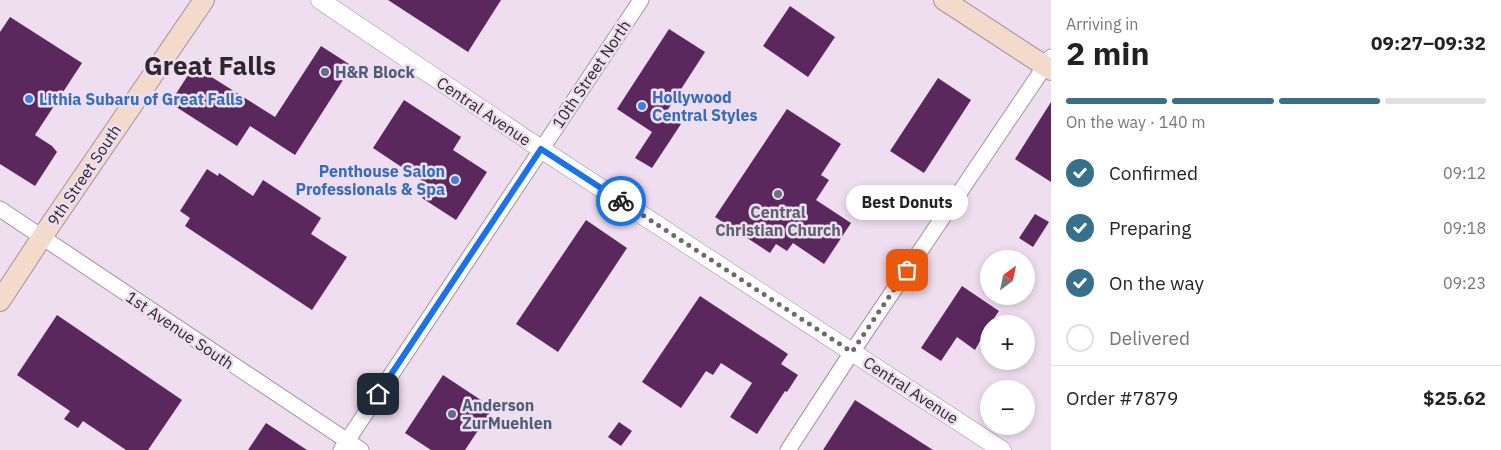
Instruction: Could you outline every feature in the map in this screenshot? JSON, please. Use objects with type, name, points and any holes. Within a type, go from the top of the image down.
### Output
[{"type":"main road","name":"9th Street South","points":[[0,301],[204,0]]},
{"type":"main road","points":[[944,0],[1049,64]]},
{"type":"street","name":"Central Avenue","points":[[320,0],[541,149],[1002,450]]},
{"type":"street","name":"10th Street North","points":[[344,446],[641,0]]},
{"type":"street","points":[[788,450],[852,352],[1049,64]]},
{"type":"street","name":"1st Avenue South","points":[[0,209],[344,446],[361,450]]},
{"type":"building","points":[[388,0],[501,0],[468,52]]},
{"type":"building","points":[[790,6],[835,37],[808,77],[763,46]]},
{"type":"building","name":"Lithia Subaru of Great Falls","points":[[10,17],[82,63],[35,135],[52,146],[57,152],[35,186],[0,164],[0,32]]},
{"type":"building","points":[[669,29],[705,52],[665,114],[681,124],[652,168],[635,158],[652,132],[617,109]]},
{"type":"building","points":[[321,46],[352,66],[295,155],[250,126],[237,146],[170,103],[194,66],[275,117]]},
{"type":"building","points":[[938,78],[971,100],[924,173],[890,151]]},
{"type":"building","points":[[404,100],[461,137],[453,150],[487,172],[456,220],[422,198],[430,186],[373,148]]},
{"type":"building","points":[[1051,102],[1051,182],[1015,159]]},
{"type":"building","points":[[787,109],[841,144],[821,175],[829,180],[816,200],[851,223],[824,264],[793,243],[787,251],[776,244],[770,253],[715,217]]},
{"type":"building","points":[[207,169],[218,176],[219,173],[253,196],[263,180],[321,218],[311,234],[347,257],[312,310],[185,226],[190,218],[180,211]]},
{"type":"building","points":[[1035,214],[1049,222],[1033,247],[1019,238]]},
{"type":"building","points":[[586,220],[627,248],[558,352],[516,324]]},
{"type":"building","points":[[962,286],[980,298],[980,305],[990,305],[999,311],[996,315],[980,315],[980,341],[975,350],[957,337],[941,361],[921,348]]},
{"type":"building","points":[[700,296],[788,354],[781,364],[798,375],[787,392],[785,391],[757,434],[730,417],[752,383],[721,363],[713,375],[706,371],[681,408],[642,382]]},
{"type":"building","points":[[57,315],[182,400],[148,450],[126,450],[83,421],[78,428],[64,419],[70,411],[17,375]]},
{"type":"building","points":[[443,375],[493,408],[465,450],[431,450],[405,433]]},
{"type":"building","points":[[855,400],[933,450],[823,450]]},
{"type":"building","points":[[619,422],[632,431],[621,446],[608,437]]},
{"type":"building","points":[[266,423],[307,450],[248,450]]},
{"type":"way so far","points":[[621,201],[852,352],[907,270]]},
{"type":"place","name":"H&R Block","points":[[325,72]]},
{"type":"place","name":"Lithia Subaru of Great Falls","points":[[29,99]]},
{"type":"place","name":"Hollywood Central Styles","points":[[642,106]]},
{"type":"place","name":"Penthouse Salon Professionals & Spa","points":[[455,180]]},
{"type":"place","name":"Central Christian Church","points":[[778,194]]},
{"type":"place","name":"Best Donuts","points":[[907,270]]},
{"type":"place","name":"Anderson ZurMuehlen","points":[[452,414]]},
{"type":"district","name":"Great Falls","points":[[210,65]]},
{"type":"route","points":[[378,394],[541,149],[621,201]]}]
